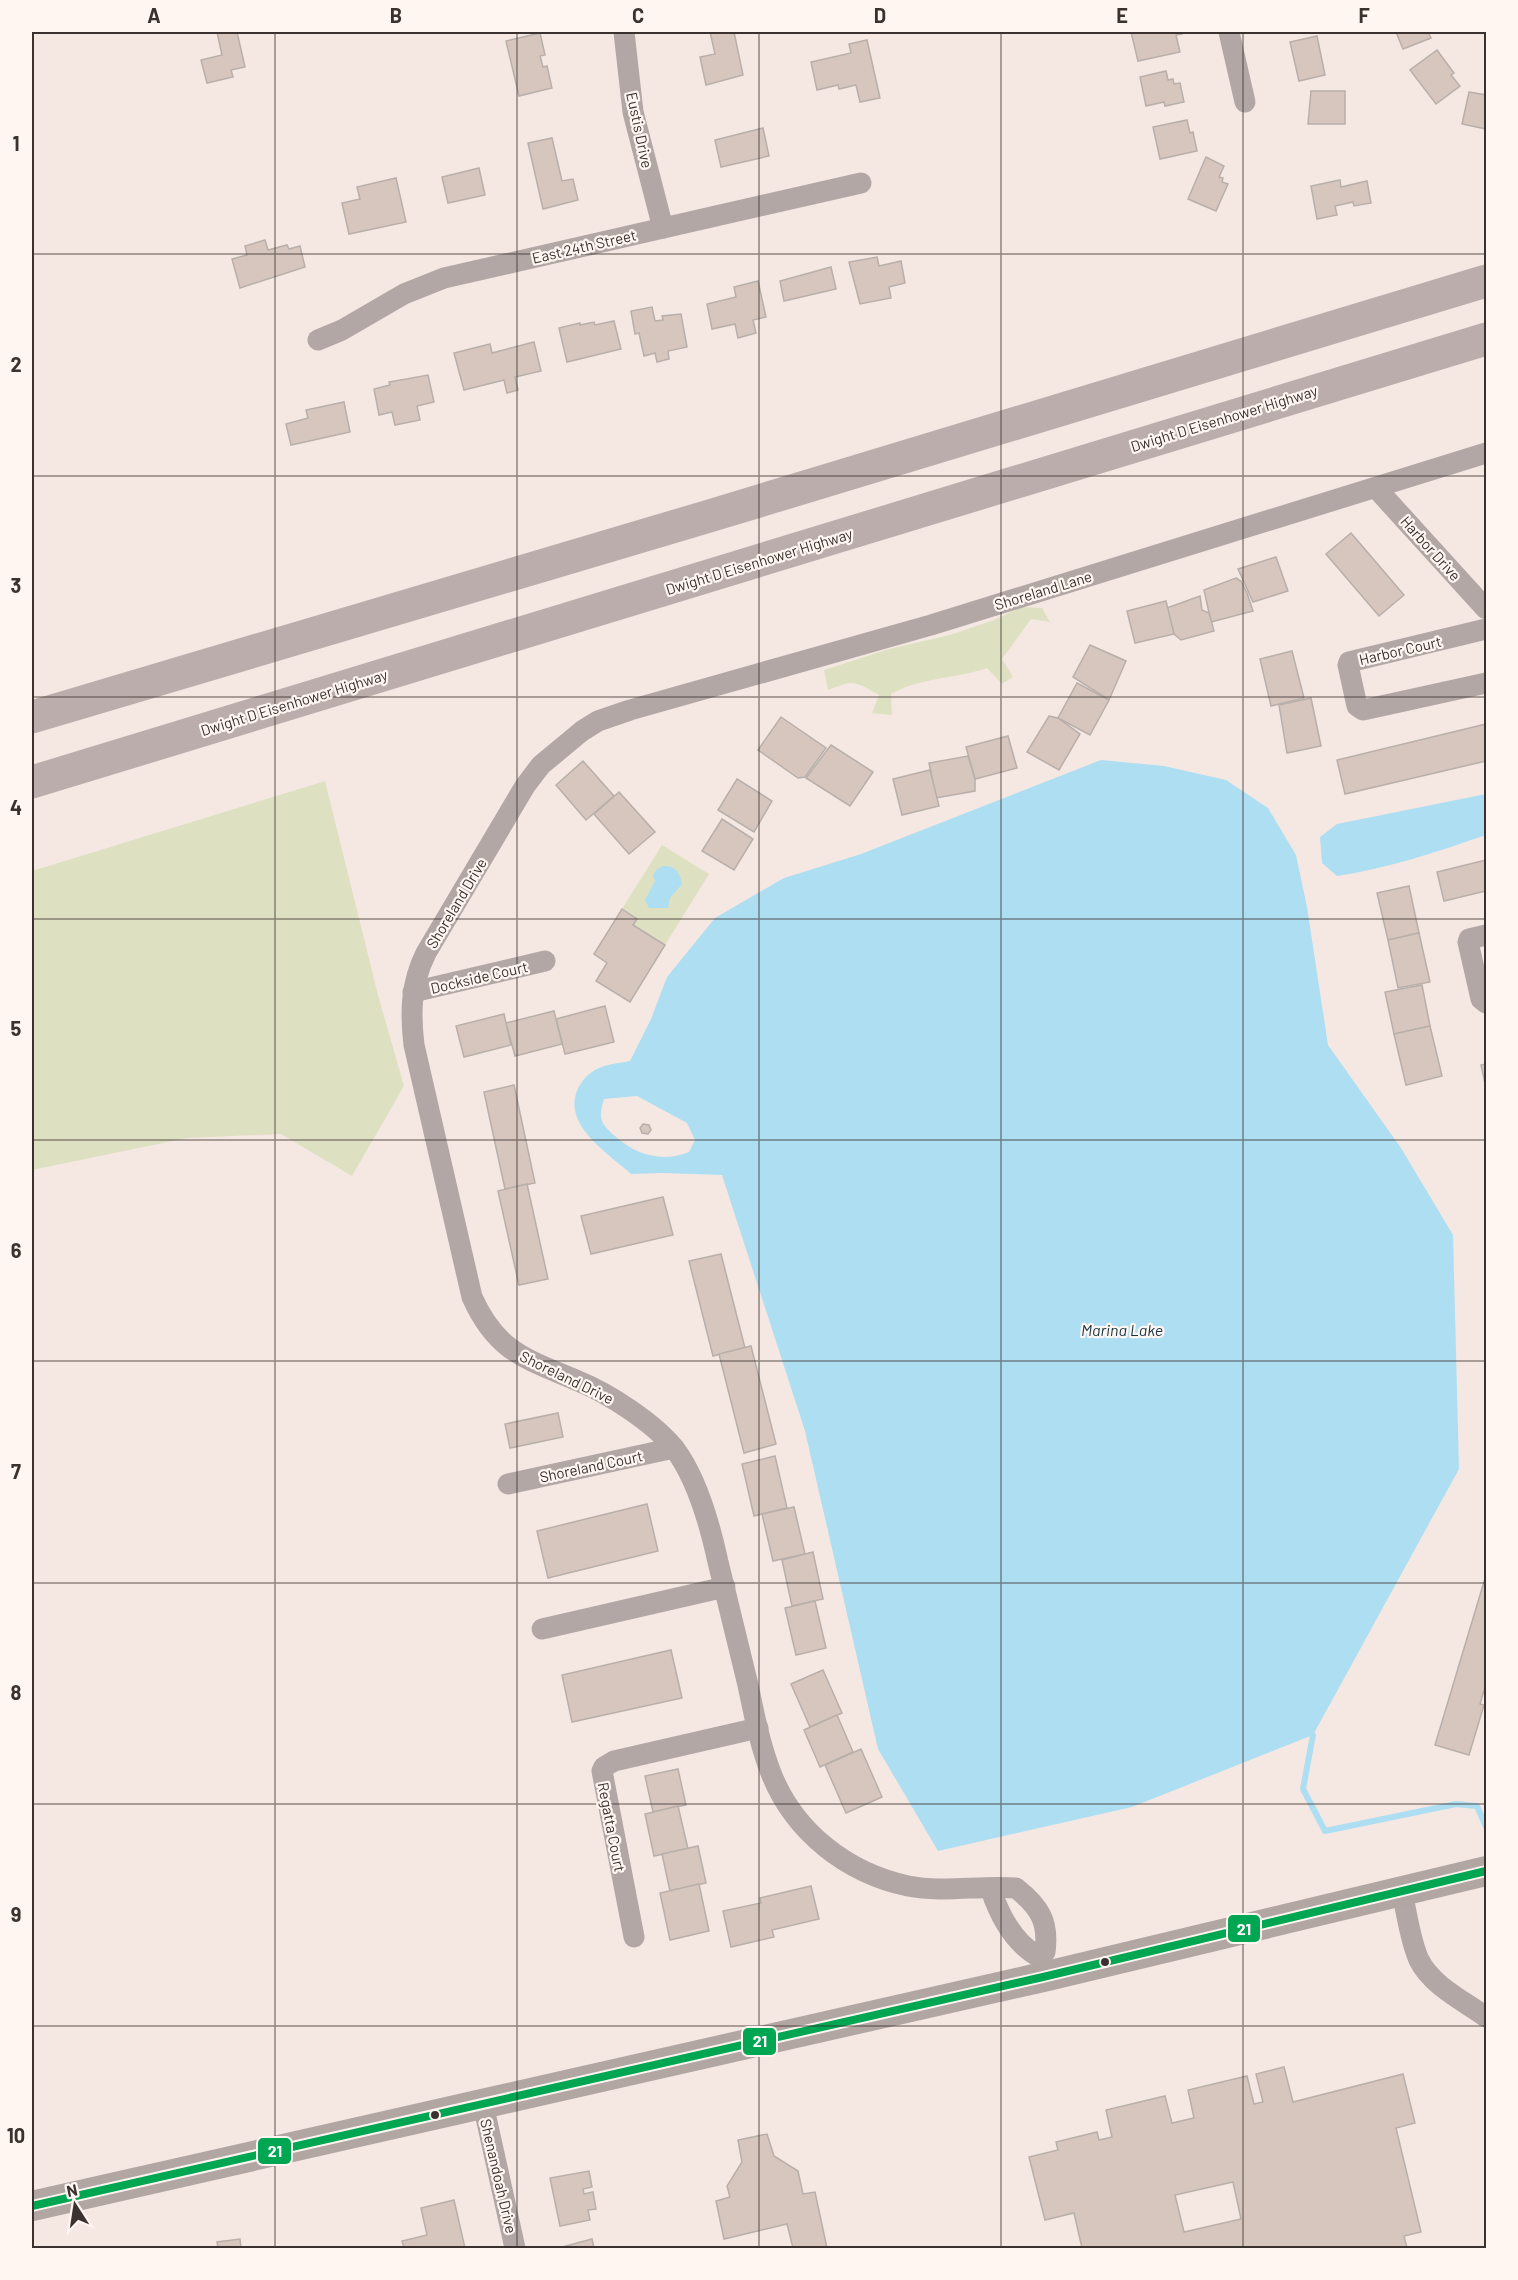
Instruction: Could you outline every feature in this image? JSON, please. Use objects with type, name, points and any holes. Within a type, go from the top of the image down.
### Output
[{"type":"highway","points":[[38,715],[706,518],[1486,281]]},
{"type":"highway","name":"Dwight D Eisenhower Highway","points":[[32,782],[1486,339]]},
{"type":"main road","points":[[32,2206],[483,2104],[1041,1967],[1402,1892],[1486,1871]]},
{"type":"street","name":"Eustis Drive","points":[[624,32],[633,112],[663,228]]},
{"type":"street","points":[[1229,32],[1245,102]]},
{"type":"street","name":"East 24th Street","points":[[318,340],[342,330],[404,294],[444,278],[861,183]]},
{"type":"street","name":"Shoreland Lane","points":[[598,722],[630,710],[931,625],[1486,453]]},
{"type":"street","name":"Harbor Drive","points":[[1376,488],[1486,609]]},
{"type":"street","name":"Harbor Court","points":[[1486,630],[1349,662],[1348,665],[1357,706],[1364,710],[1486,683]]},
{"type":"street","name":"Shoreland Drive","points":[[598,722],[582,731],[554,753],[525,786],[426,953],[412,992],[414,1045],[472,1297],[485,1323],[504,1344],[519,1356],[578,1381],[618,1402],[674,1448],[707,1519],[769,1767],[784,1800],[806,1830],[833,1854],[868,1873],[907,1886],[992,1890],[1016,1888],[1026,1896],[1046,1926],[1047,1939],[1041,1967]]},
{"type":"street","points":[[1486,935],[1468,939],[1481,999],[1486,1003]]},
{"type":"street","name":"Dockside Court","points":[[412,992],[545,962]]},
{"type":"street","name":"Shoreland Court","points":[[508,1484],[674,1448]]},
{"type":"street","points":[[542,1629],[725,1587]]},
{"type":"street","name":"Regatta Court","points":[[634,1937],[602,1771],[604,1767],[614,1761],[758,1728]]},
{"type":"street","points":[[992,1890],[996,1904],[1008,1927],[1041,1967]]},
{"type":"street","points":[[1402,1892],[1415,1948],[1426,1972],[1437,1983],[1486,2017]]},
{"type":"street","name":"Shenandoah Drive","points":[[483,2104],[515,2248]]},
{"type":"green space","points":[[1021,607],[1042,608],[1050,622],[1031,619],[1002,659],[1013,677],[1002,684],[987,668],[914,684],[891,694],[892,715],[872,713],[879,695],[859,684],[849,683],[828,690],[824,670],[889,649],[950,635],[994,620]]},
{"type":"green space","points":[[325,781],[378,995],[404,1086],[352,1176],[281,1134],[187,1138],[32,1170],[32,871]]},
{"type":"green space","points":[[662,845],[709,874],[665,945],[633,925],[637,919],[622,909]]},
{"type":"water","name":"Marina Lake","points":[[1101,760],[1164,766],[1226,780],[1268,808],[1296,855],[1307,907],[1328,1045],[1401,1148],[1453,1235],[1459,1469],[1313,1735],[1132,1807],[938,1851],[878,1749],[805,1431],[722,1175],[631,1174],[590,1138],[576,1116],[574,1104],[579,1087],[592,1072],[599,1068],[630,1061],[651,1019],[667,977],[715,918],[784,878],[861,854]],"holes":[[[637,1096],[687,1123],[695,1140],[689,1152],[659,1157],[641,1152],[623,1143],[603,1123],[601,1109],[604,1099]]]},
{"type":"water","points":[[1486,794],[1486,835],[1394,864],[1356,873],[1337,876],[1322,863],[1320,837],[1337,824]]},
{"type":"water","points":[[663,866],[676,870],[682,884],[670,898],[668,908],[649,908],[645,900],[655,881],[653,875]]},
{"type":"building","points":[[217,32],[237,32],[245,67],[231,70],[233,77],[207,83],[201,60],[222,55]]},
{"type":"building","points":[[710,32],[734,32],[743,75],[706,85],[700,57],[715,54]]},
{"type":"building","points":[[1131,32],[1182,32],[1176,35],[1180,52],[1138,61]]},
{"type":"building","points":[[1396,32],[1428,32],[1431,38],[1403,49]]},
{"type":"building","points":[[540,33],[545,55],[540,56],[543,67],[547,66],[552,88],[519,96],[506,41]]},
{"type":"building","points":[[1317,36],[1325,75],[1299,81],[1290,42]]},
{"type":"building","points":[[867,40],[880,98],[860,102],[856,85],[839,89],[838,85],[817,90],[811,62],[851,53],[849,44]]},
{"type":"building","points":[[1437,50],[1454,73],[1451,75],[1460,86],[1436,104],[1410,70]]},
{"type":"building","points":[[1166,71],[1168,80],[1173,79],[1174,84],[1180,83],[1184,102],[1165,106],[1164,102],[1146,106],[1140,77]]},
{"type":"building","points":[[1311,91],[1345,91],[1345,124],[1308,124]]},
{"type":"building","points":[[1469,92],[1486,95],[1486,129],[1462,124]]},
{"type":"building","points":[[1187,120],[1190,133],[1193,132],[1197,151],[1160,159],[1153,127]]},
{"type":"building","points":[[763,128],[769,156],[721,167],[715,140]]},
{"type":"building","points":[[552,138],[562,181],[573,179],[578,200],[543,209],[528,143]]},
{"type":"building","points":[[1206,157],[1224,166],[1219,177],[1223,178],[1222,182],[1228,184],[1216,211],[1188,199]]},
{"type":"building","points":[[479,168],[485,195],[448,203],[442,177]]},
{"type":"building","points":[[396,178],[406,222],[349,234],[342,203],[360,199],[357,187]]},
{"type":"building","points":[[1340,180],[1341,187],[1367,181],[1371,203],[1354,206],[1353,202],[1335,206],[1337,215],[1317,219],[1311,186]]},
{"type":"building","points":[[265,240],[268,250],[287,245],[289,249],[300,246],[305,267],[240,288],[232,259],[247,255],[245,246]]},
{"type":"building","points":[[877,257],[879,266],[901,261],[905,283],[889,287],[891,298],[860,304],[849,262]]},
{"type":"building","points":[[831,267],[836,289],[784,301],[780,281]]},
{"type":"building","points":[[758,281],[766,317],[753,320],[756,333],[738,338],[735,324],[712,329],[707,304],[736,297],[734,287]]},
{"type":"building","points":[[652,307],[655,321],[663,320],[662,316],[681,314],[687,347],[668,351],[669,359],[657,362],[655,353],[644,356],[639,333],[635,334],[631,311]]},
{"type":"building","points":[[614,321],[621,349],[567,362],[559,328],[580,323],[580,325],[594,322],[595,325]]},
{"type":"building","points":[[534,342],[541,371],[515,377],[518,390],[507,393],[504,380],[464,390],[454,353],[490,344],[492,353]]},
{"type":"building","points":[[428,375],[434,402],[417,406],[420,420],[395,425],[392,412],[379,415],[374,389],[390,385],[389,382]]},
{"type":"building","points":[[344,402],[350,432],[291,445],[286,424],[308,418],[306,410]]},
{"type":"building","points":[[1351,533],[1404,595],[1379,616],[1326,554]]},
{"type":"building","points":[[1276,557],[1288,591],[1253,602],[1238,569]]},
{"type":"building","points":[[1236,578],[1241,581],[1253,611],[1211,622],[1204,590]]},
{"type":"building","points":[[1200,596],[1202,610],[1209,613],[1214,631],[1181,640],[1174,634],[1167,608]]},
{"type":"building","points":[[1166,601],[1174,634],[1135,643],[1127,611]]},
{"type":"building","points":[[1090,645],[1126,661],[1109,700],[1073,677]]},
{"type":"building","points":[[1292,651],[1304,698],[1271,706],[1260,659]]},
{"type":"building","points":[[1077,683],[1109,700],[1090,735],[1058,718]]},
{"type":"building","points":[[1311,698],[1321,746],[1287,753],[1279,705]]},
{"type":"building","points":[[1049,716],[1058,718],[1080,734],[1059,770],[1027,752]]},
{"type":"building","points":[[781,717],[826,748],[805,777],[798,778],[758,750]]},
{"type":"building","points":[[1486,724],[1486,761],[1345,794],[1337,760]]},
{"type":"building","points":[[1008,736],[1017,768],[975,779],[966,747]]},
{"type":"building","points":[[831,745],[873,772],[850,806],[806,778]]},
{"type":"building","points":[[968,756],[975,779],[975,791],[936,798],[929,763]]},
{"type":"building","points":[[583,761],[614,796],[586,820],[556,785]]},
{"type":"building","points":[[930,770],[939,806],[902,815],[893,779]]},
{"type":"building","points":[[737,779],[772,801],[754,832],[718,810]]},
{"type":"building","points":[[619,792],[655,832],[629,854],[594,814]]},
{"type":"building","points":[[722,819],[753,839],[734,870],[702,851]]},
{"type":"building","points":[[1486,860],[1486,891],[1444,901],[1437,872]]},
{"type":"building","points":[[1409,886],[1419,933],[1388,940],[1377,893]]},
{"type":"building","points":[[622,909],[637,919],[633,925],[665,945],[630,1002],[596,981],[607,963],[594,954]]},
{"type":"building","points":[[1419,933],[1430,982],[1398,988],[1388,940]]},
{"type":"building","points":[[1422,985],[1430,1026],[1394,1034],[1385,992]]},
{"type":"building","points":[[605,1006],[614,1042],[565,1054],[556,1019]]},
{"type":"building","points":[[554,1011],[562,1044],[515,1056],[506,1023]]},
{"type":"building","points":[[504,1014],[511,1045],[464,1057],[456,1026]]},
{"type":"building","points":[[1430,1026],[1442,1076],[1406,1085],[1394,1034]]},
{"type":"building","points":[[1486,1064],[1486,1088],[1481,1065]]},
{"type":"building","points":[[514,1085],[535,1183],[505,1189],[484,1092]]},
{"type":"building","points":[[643,1124],[649,1125],[651,1130],[648,1134],[642,1133],[640,1128]]},
{"type":"building","points":[[527,1184],[548,1279],[519,1285],[498,1191]]},
{"type":"building","points":[[663,1197],[673,1235],[591,1254],[581,1216]]},
{"type":"building","points":[[721,1254],[745,1348],[713,1356],[689,1261]]},
{"type":"building","points":[[751,1346],[776,1444],[744,1453],[719,1354]]},
{"type":"building","points":[[558,1413],[563,1437],[510,1448],[505,1424]]},
{"type":"building","points":[[775,1456],[787,1508],[754,1516],[742,1464]]},
{"type":"building","points":[[647,1504],[658,1551],[548,1578],[537,1531]]},
{"type":"building","points":[[794,1507],[805,1554],[773,1561],[762,1514]]},
{"type":"building","points":[[813,1552],[823,1599],[792,1606],[782,1560]]},
{"type":"building","points":[[1486,1575],[1486,1684],[1480,1704],[1484,1705],[1469,1755],[1435,1745]]},
{"type":"building","points":[[815,1601],[826,1648],[796,1655],[785,1608]]},
{"type":"building","points":[[671,1650],[682,1698],[572,1722],[562,1675]]},
{"type":"building","points":[[823,1670],[842,1713],[810,1727],[791,1684]]},
{"type":"building","points":[[837,1715],[853,1752],[820,1767],[804,1730]]},
{"type":"building","points":[[861,1749],[882,1797],[846,1813],[825,1765]]},
{"type":"building","points":[[678,1769],[686,1805],[653,1812],[645,1776]]},
{"type":"building","points":[[678,1806],[688,1849],[654,1856],[645,1814]]},
{"type":"building","points":[[698,1846],[706,1883],[670,1891],[662,1854]]},
{"type":"building","points":[[699,1884],[709,1931],[670,1940],[660,1893]]},
{"type":"building","points":[[811,1886],[819,1919],[772,1930],[774,1937],[731,1947],[723,1911],[761,1903],[760,1898]]},
{"type":"building","points":[[1284,2067],[1293,2102],[1403,2074],[1415,2123],[1396,2128],[1421,2232],[1404,2236],[1407,2248],[1082,2248],[1074,2213],[1045,2220],[1029,2157],[1058,2150],[1056,2142],[1097,2132],[1099,2140],[1112,2137],[1106,2110],[1165,2096],[1172,2123],[1194,2118],[1188,2090],[1247,2076],[1254,2104],[1263,2102],[1256,2074]],"holes":[[[1233,2182],[1241,2219],[1184,2232],[1175,2195]]]},
{"type":"building","points":[[767,2134],[774,2156],[798,2171],[803,2194],[815,2192],[827,2248],[793,2248],[787,2224],[724,2239],[716,2201],[730,2197],[727,2186],[742,2162],[738,2140]]},
{"type":"building","points":[[589,2171],[592,2187],[583,2189],[584,2194],[593,2192],[596,2209],[588,2210],[590,2220],[560,2226],[550,2178]]},
{"type":"building","points":[[454,2200],[465,2248],[404,2248],[402,2241],[427,2235],[421,2208]]},
{"type":"building","points":[[240,2239],[241,2248],[218,2248],[217,2242]]},
{"type":"building","points":[[592,2239],[594,2248],[562,2248],[562,2247]]},
{"type":"waterway","points":[[1313,1735],[1303,1789],[1325,1831],[1456,1804],[1477,1806],[1486,1827]]},
{"type":"transit line","name":"21","points":[[32,2206],[1043,1977],[1486,1871]]}]
